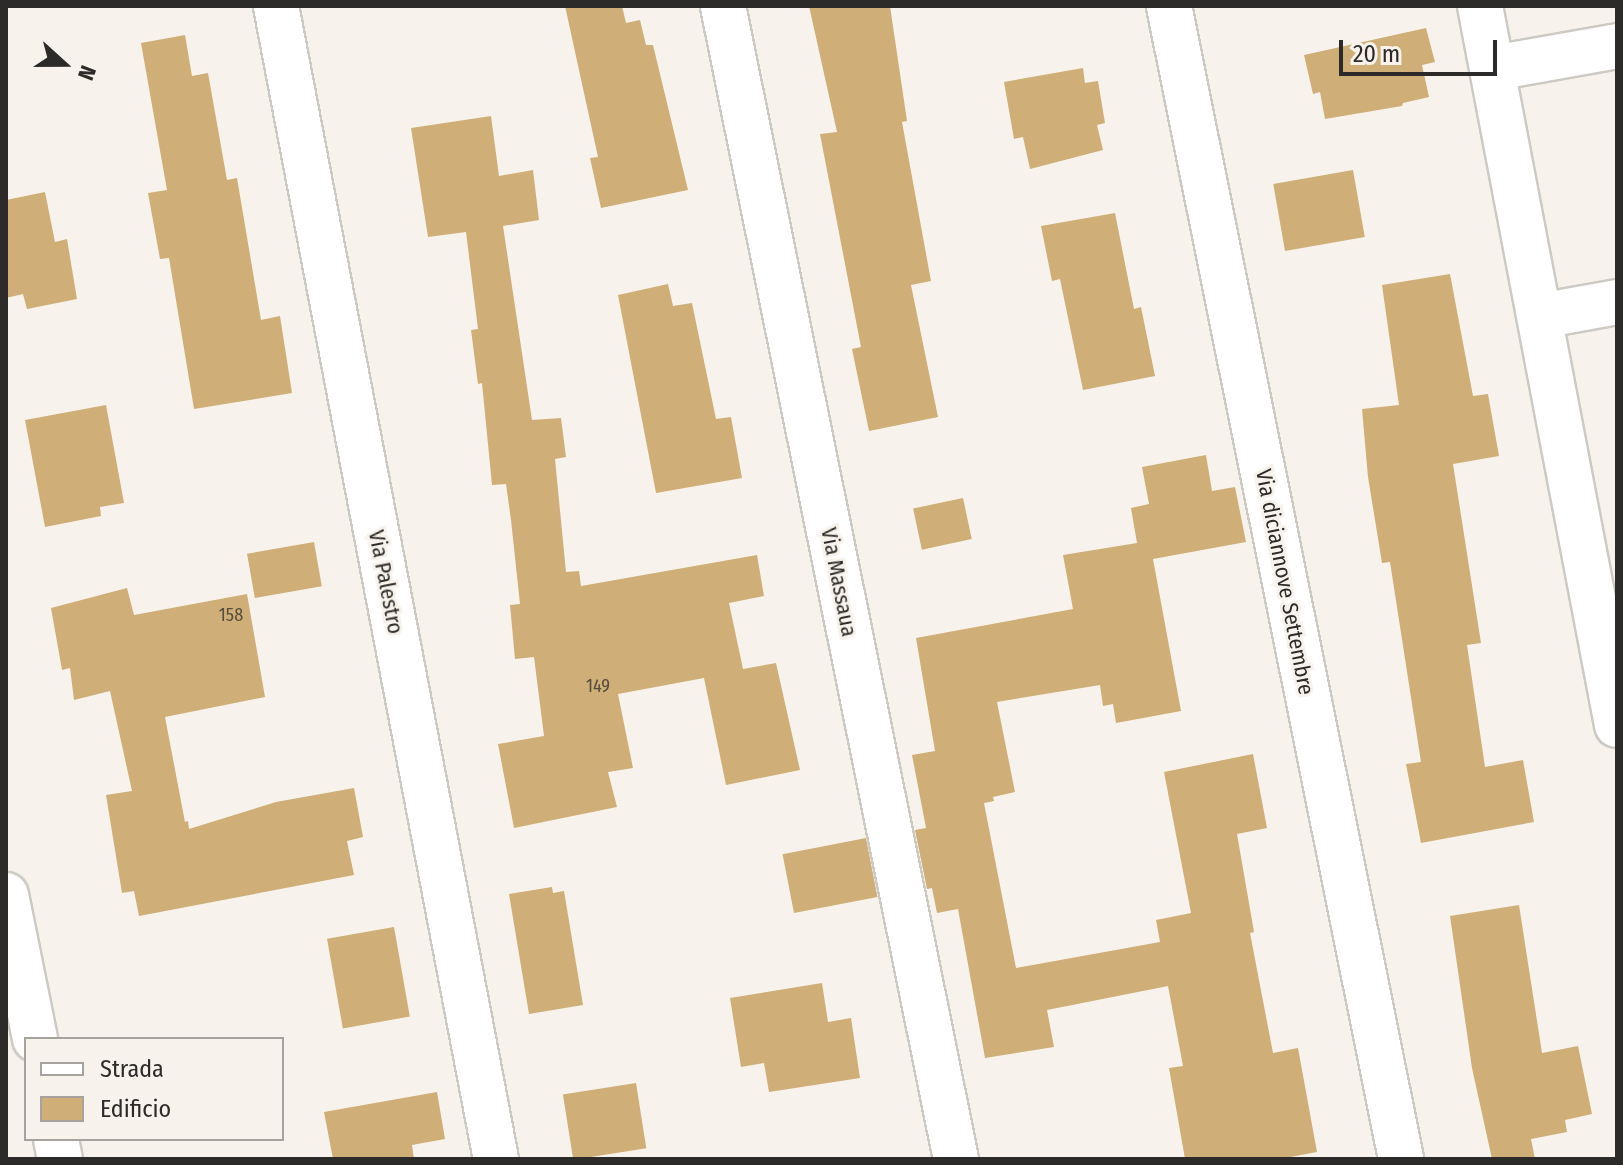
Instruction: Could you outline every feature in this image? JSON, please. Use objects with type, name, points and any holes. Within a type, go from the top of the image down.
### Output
[{"type":"street","name":"Via Palestro","points":[[276,6],[496,1159]]},
{"type":"street","name":"Via Massaua","points":[[723,6],[956,1159]]},
{"type":"street","name":"Via diciannove Settembre","points":[[1169,6],[1401,1159]]},
{"type":"street","points":[[1480,6],[1617,725]]},
{"type":"street","points":[[1494,68],[1617,46]]},
{"type":"street","points":[[1540,316],[1617,302]]},
{"type":"street","points":[[6,895],[35,1037]]},
{"type":"building","points":[[565,6],[622,6],[626,23],[640,20],[646,45],[653,45],[688,190],[601,208],[590,158],[598,157]]},
{"type":"building","points":[[809,6],[890,6],[907,121],[902,122],[931,281],[911,285],[938,417],[869,431],[852,349],[861,347],[820,134],[837,132]]},
{"type":"building","points":[[1426,28],[1435,62],[1422,65],[1429,97],[1403,103],[1402,106],[1325,119],[1320,92],[1313,94],[1304,55]]},
{"type":"building","points":[[185,35],[192,76],[208,73],[227,180],[237,178],[261,320],[280,316],[292,393],[194,409],[169,258],[160,259],[148,193],[167,190],[141,43]]},
{"type":"building","points":[[1083,68],[1085,83],[1098,81],[1105,123],[1097,125],[1103,150],[1030,169],[1023,137],[1014,139],[1004,82]]},
{"type":"building","points":[[491,116],[499,176],[533,170],[539,220],[503,226],[532,420],[561,418],[566,457],[555,459],[566,572],[579,571],[581,586],[757,555],[764,596],[729,603],[743,669],[776,663],[800,770],[726,785],[704,678],[618,694],[633,768],[608,772],[617,807],[514,828],[498,744],[544,736],[534,657],[515,659],[510,605],[520,604],[511,520],[506,484],[492,485],[482,383],[478,384],[471,330],[478,329],[466,232],[428,237],[411,128]]},
{"type":"building","points":[[1353,170],[1365,237],[1285,251],[1273,184]]},
{"type":"building","points":[[45,192],[55,242],[67,239],[77,299],[27,309],[23,294],[6,298],[6,200]]},
{"type":"building","points":[[1115,213],[1134,309],[1141,307],[1155,376],[1083,390],[1060,279],[1052,281],[1041,226]]},
{"type":"building","points":[[1450,274],[1473,396],[1488,394],[1499,456],[1453,464],[1481,643],[1467,645],[1485,767],[1523,760],[1534,822],[1421,843],[1406,764],[1421,762],[1390,562],[1382,563],[1368,477],[1362,409],[1399,405],[1382,285]]},
{"type":"building","points":[[668,284],[673,306],[692,303],[716,419],[731,417],[742,478],[656,493],[618,295]]},
{"type":"building","points":[[106,405],[124,503],[100,507],[101,516],[45,527],[25,420]]},
{"type":"building","points":[[1206,455],[1212,491],[1235,487],[1246,542],[1153,559],[1181,711],[1116,723],[1113,704],[1103,706],[1100,685],[997,702],[1015,792],[993,797],[994,801],[984,803],[1016,968],[1160,942],[1156,920],[1191,913],[1164,772],[1253,754],[1267,828],[1237,834],[1254,932],[1250,933],[1273,1053],[1298,1048],[1317,1152],[1280,1159],[1185,1159],[1169,1068],[1183,1066],[1168,986],[1047,1010],[1054,1047],[985,1058],[958,909],[937,913],[932,888],[927,889],[915,830],[926,828],[912,755],[935,751],[916,638],[1073,609],[1063,555],[1137,543],[1131,508],[1149,504],[1142,467]]},
{"type":"building","points":[[963,498],[972,539],[922,550],[913,509]]},
{"type":"building","points":[[314,542],[322,586],[255,598],[247,554]]},
{"type":"building","points":[[127,588],[134,615],[247,594],[265,697],[165,717],[185,822],[188,821],[189,829],[276,802],[354,788],[363,837],[347,841],[354,875],[139,916],[134,891],[122,893],[106,795],[132,791],[110,691],[74,700],[70,668],[62,670],[51,608]]},
{"type":"building","points":[[866,838],[877,897],[794,913],[783,854]]},
{"type":"building","points":[[552,887],[553,893],[564,891],[583,1005],[529,1014],[509,894]]},
{"type":"building","points":[[1519,905],[1542,1053],[1578,1046],[1592,1114],[1565,1120],[1567,1132],[1531,1139],[1535,1159],[1492,1159],[1472,1068],[1450,916]]},
{"type":"building","points":[[394,927],[410,1017],[343,1028],[327,939]]},
{"type":"building","points":[[822,983],[828,1022],[851,1018],[860,1078],[769,1092],[764,1063],[741,1067],[730,998]]},
{"type":"building","points":[[636,1083],[646,1148],[573,1159],[563,1095]]},
{"type":"building","points":[[437,1092],[445,1139],[412,1145],[414,1159],[333,1159],[324,1112]]}]
